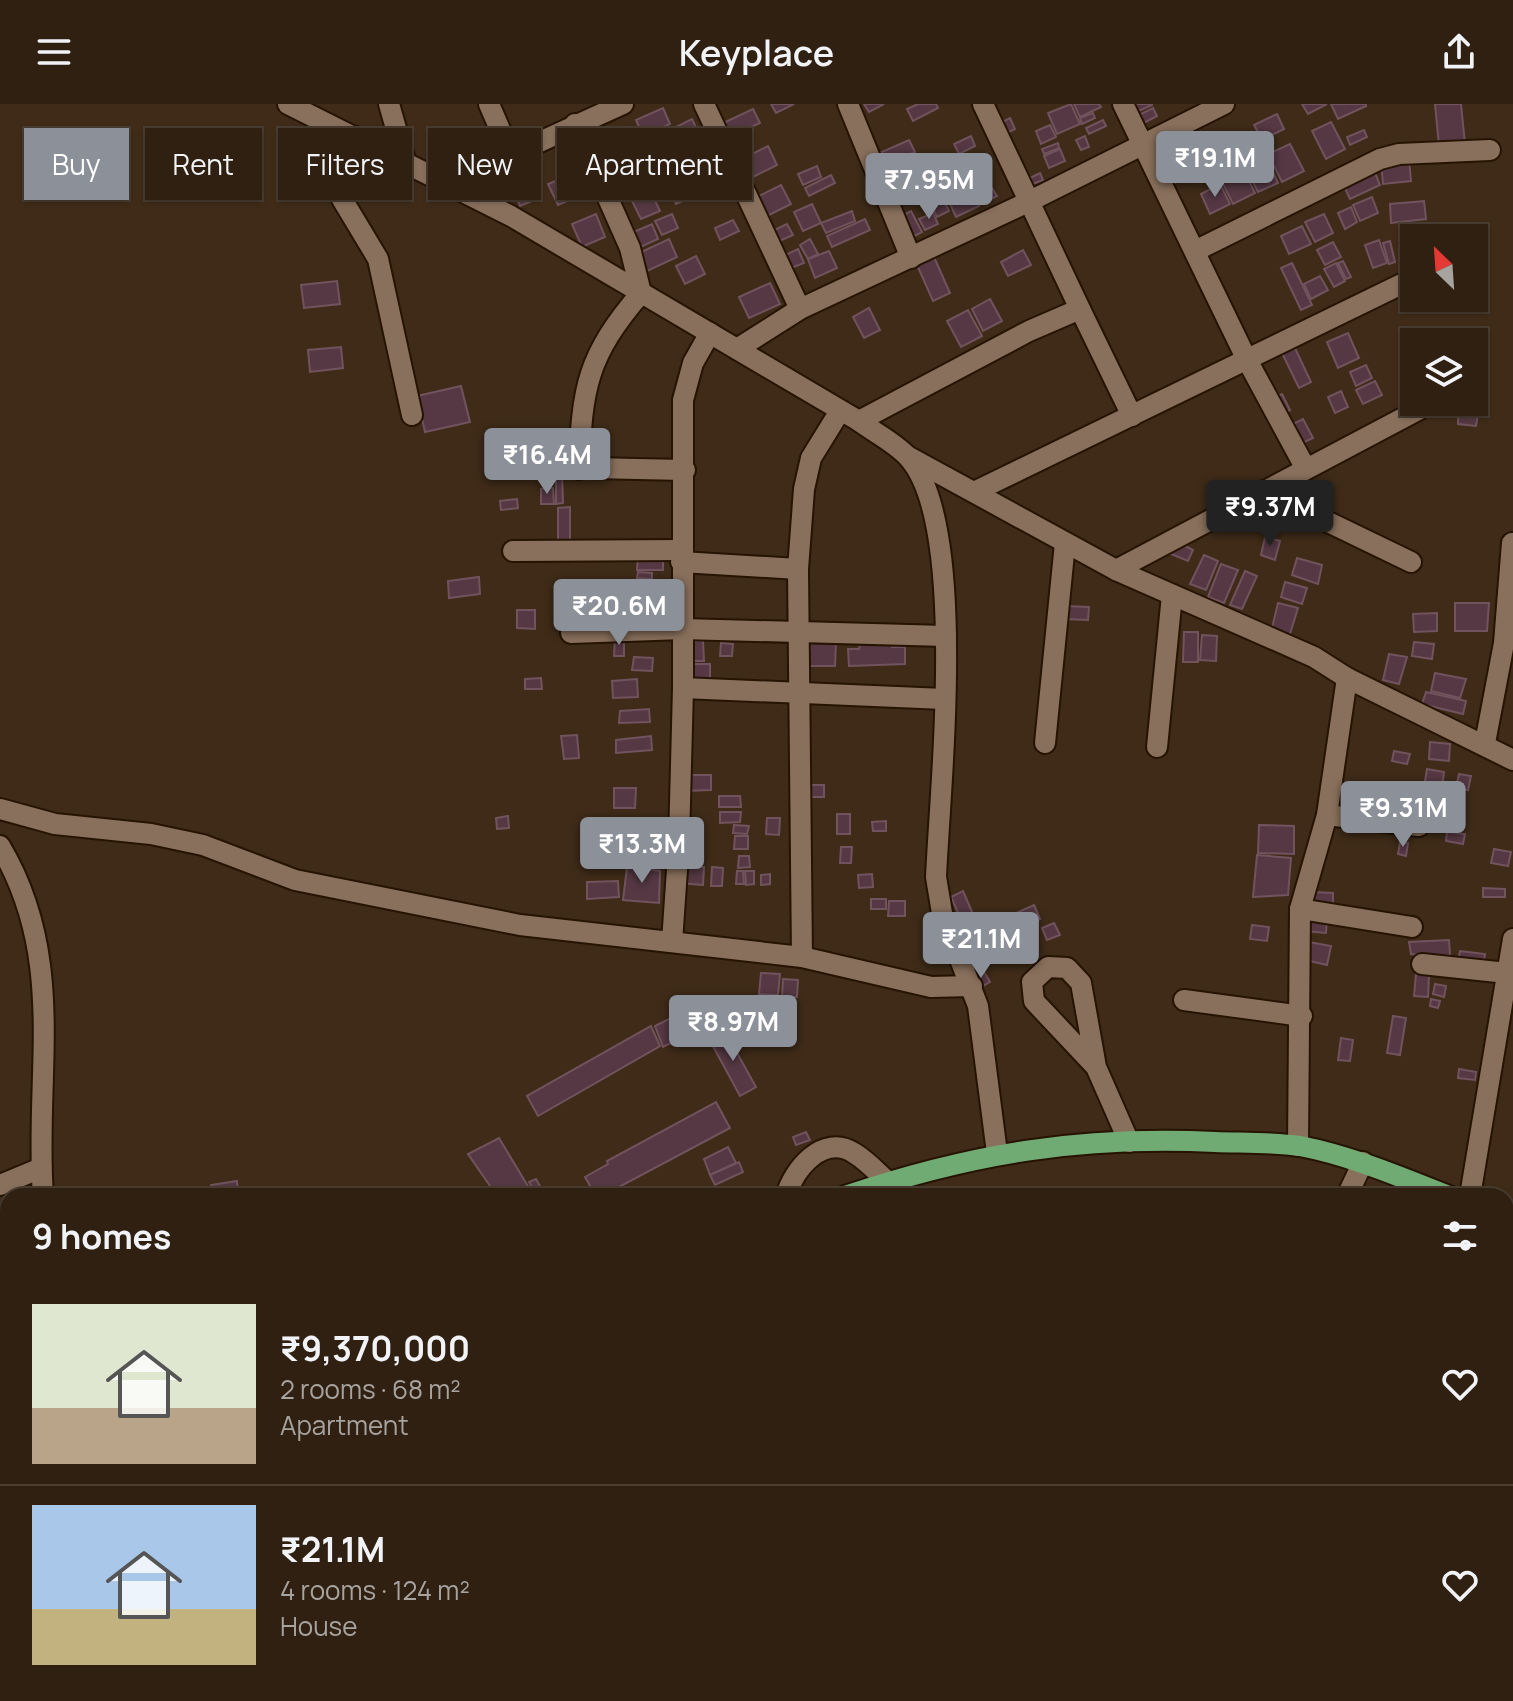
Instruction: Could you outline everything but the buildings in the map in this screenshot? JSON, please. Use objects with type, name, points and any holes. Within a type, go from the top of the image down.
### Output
[{"type":"main road","points":[[870,1188],[997,1153],[1129,1142],[1298,1146],[1363,1162],[1429,1188]]},
{"type":"street","points":[[288,104],[337,128]]},
{"type":"street","points":[[389,104],[396,128]]},
{"type":"street","points":[[489,104],[499,128]]},
{"type":"street","points":[[541,140],[623,104]]},
{"type":"street","points":[[704,104],[800,309]]},
{"type":"street","points":[[848,104],[911,258]]},
{"type":"street","points":[[983,104],[1132,416]]},
{"type":"street","points":[[1123,104],[1246,358],[1306,469]]},
{"type":"street","points":[[737,349],[800,309],[1028,202],[1224,104]]},
{"type":"street","points":[[575,124],[630,248],[641,293]]},
{"type":"street","points":[[1195,251],[1380,159],[1399,154],[1490,150]]},
{"type":"street","points":[[343,200],[378,259],[412,415]]},
{"type":"street","points":[[479,200],[859,421],[909,457],[1065,543],[1116,570],[1314,657],[1347,678],[1485,743],[1513,760]]},
{"type":"street","points":[[974,492],[1400,285]]},
{"type":"street","points":[[579,469],[584,390],[595,357],[614,324],[641,293]]},
{"type":"street","points":[[859,421],[1029,331],[1080,309]]},
{"type":"street","points":[[672,942],[679,841],[683,688],[683,400],[693,363],[710,333]]},
{"type":"street","points":[[802,957],[796,631],[798,569],[804,489],[811,458],[840,411]]},
{"type":"street","points":[[1116,570],[1407,416]]},
{"type":"street","points":[[909,457],[931,503],[937,525],[946,636],[936,877],[942,913],[972,986],[983,1034],[997,1153]]},
{"type":"street","points":[[501,466],[685,470]]},
{"type":"street","points":[[1264,491],[1411,562]]},
{"type":"street","points":[[1045,743],[1065,543]]},
{"type":"street","points":[[1485,743],[1504,643],[1512,543]]},
{"type":"street","points":[[513,551],[682,556],[798,569]]},
{"type":"street","points":[[1157,747],[1172,595]]},
{"type":"street","points":[[571,633],[682,629],[946,636]]},
{"type":"street","points":[[1298,1146],[1302,1016],[1300,909],[1327,815],[1347,678]]},
{"type":"street","points":[[683,688],[797,690],[944,699]]},
{"type":"street","points":[[0,809],[55,824],[99,831],[151,834],[203,845],[295,880],[520,925],[802,957],[911,984],[972,986]]},
{"type":"street","points":[[1327,815],[1419,826]]},
{"type":"street","points":[[0,846],[18,883],[43,984],[46,1029],[42,1188]]},
{"type":"street","points":[[1300,909],[1412,927]]},
{"type":"street","points":[[1471,1188],[1513,939]]},
{"type":"street","points":[[1422,964],[1507,973]]},
{"type":"street","points":[[1096,1067],[1034,1001],[1032,982],[1048,967],[1067,968],[1081,983],[1096,1067],[1129,1142]]},
{"type":"street","points":[[1184,1000],[1302,1016]]},
{"type":"street","points":[[788,1188],[798,1166],[830,1149],[845,1148],[888,1182]]},
{"type":"street","points":[[1351,1188],[1363,1162]]},
{"type":"street","points":[[0,1185],[41,1168]]}]
